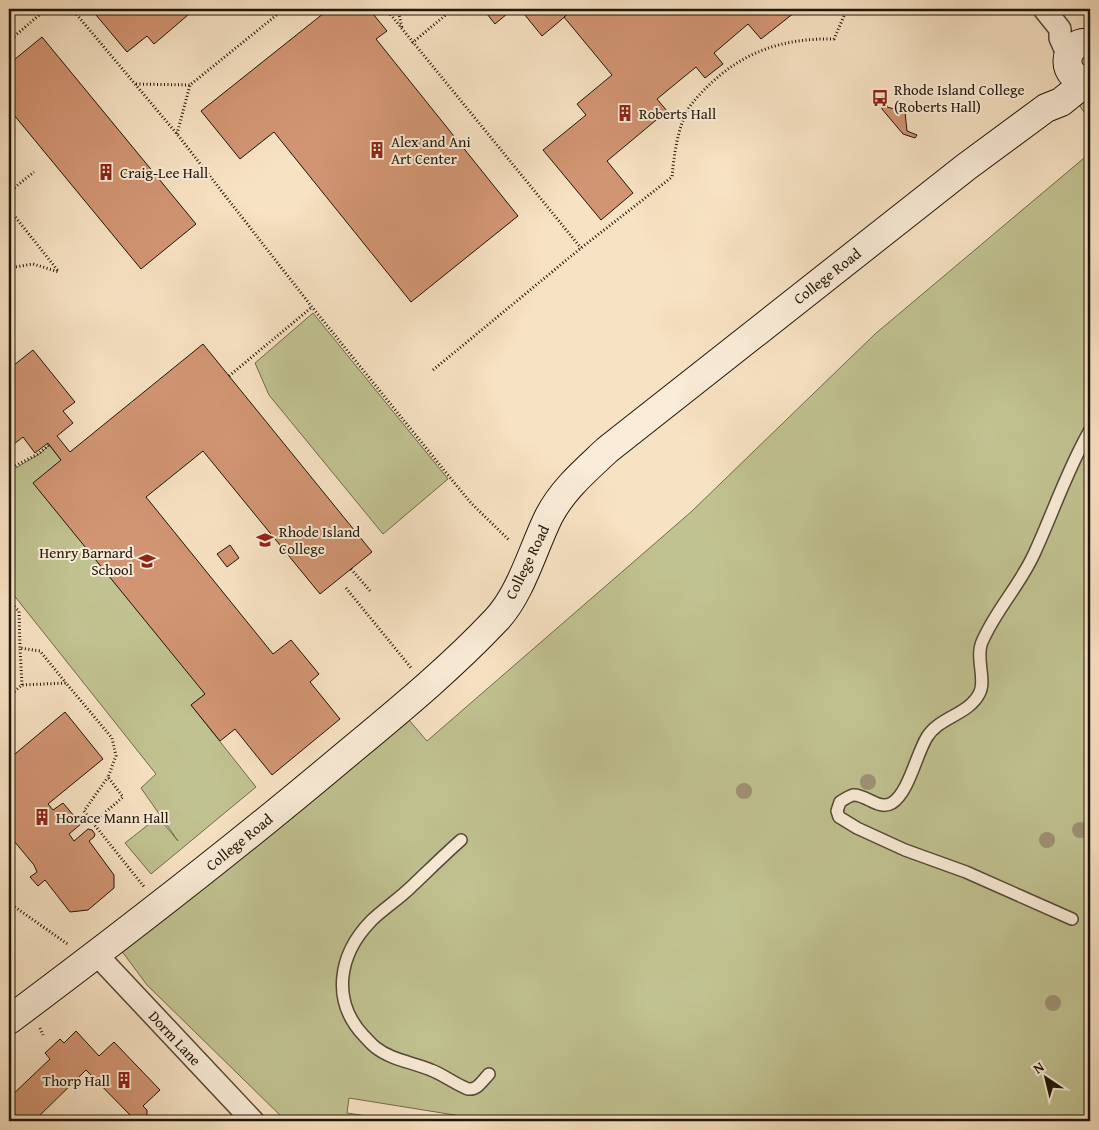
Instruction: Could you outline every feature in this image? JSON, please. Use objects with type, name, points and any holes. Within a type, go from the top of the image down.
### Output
[{"type":"street","points":[[1044,9],[1060,29],[1071,31],[1081,62]]},
{"type":"street","name":"College Road","points":[[9,1020],[92,959],[288,803],[451,666],[498,618],[520,584],[550,514],[568,488],[607,450],[966,167],[1046,108],[1061,102],[1081,62]]},
{"type":"street","name":"Dorm Lane","points":[[92,959],[253,1121]]},
{"type":"lane","points":[[1072,919],[966,872],[875,837],[839,817],[837,812],[840,802],[852,795],[864,797],[878,804],[890,804],[900,796],[928,735],[976,700],[981,692],[979,657],[981,644],[999,611],[1034,556],[1068,473],[1090,430]]},
{"type":"lane","points":[[461,840],[371,922],[364,931],[347,959],[343,971],[343,1001],[351,1020],[357,1028],[375,1047],[395,1059],[430,1070],[468,1089],[476,1087],[488,1074]]},
{"type":"path","points":[[9,41],[46,9]]},
{"type":"path","points":[[72,9],[177,134],[312,308],[452,480],[471,503],[509,540]]},
{"type":"path","points":[[177,134],[190,86],[284,9]]},
{"type":"path","points":[[386,9],[581,248]]},
{"type":"path","points":[[398,9],[402,30]]},
{"type":"path","points":[[412,43],[453,9]]},
{"type":"path","points":[[433,370],[581,248],[672,177],[675,147],[687,112],[698,96],[719,76],[738,62],[761,50],[785,42],[808,38],[834,39],[847,9]]},
{"type":"path","points":[[136,84],[190,86]]},
{"type":"path","points":[[9,192],[34,172]]},
{"type":"path","points":[[9,208],[59,272],[33,264],[9,268]]},
{"type":"path","points":[[229,376],[312,308]]},
{"type":"path","points":[[9,469],[49,446]]},
{"type":"path","points":[[351,569],[371,592]]},
{"type":"path","points":[[346,588],[415,674]]},
{"type":"path","points":[[9,602],[19,611],[22,685]]},
{"type":"path","points":[[20,648],[40,651],[112,738],[116,756],[108,777],[84,811],[150,896]]},
{"type":"path","points":[[10,695],[22,685],[66,683]]},
{"type":"path","points":[[9,689],[10,695]]},
{"type":"path","points":[[93,823],[123,797],[108,777]]},
{"type":"path","points":[[9,903],[77,951],[92,959]]},
{"type":"green space","points":[[1090,89],[1090,120],[1076,101]]},
{"type":"green space","points":[[1090,153],[1090,1121],[492,1121],[349,1098],[347,1113],[400,1121],[286,1121],[147,985],[121,950],[403,713],[427,741],[691,512],[875,334]]},
{"type":"green space","points":[[313,313],[448,479],[383,534],[269,395],[255,363]]},
{"type":"green space","points":[[49,445],[61,460],[205,694],[191,705],[256,787],[151,874],[125,843],[158,817],[178,841],[141,788],[156,774],[9,589],[9,472],[41,453]]},
{"type":"building","points":[[91,9],[195,9],[154,44],[147,36],[127,52]]},
{"type":"building","name":"Alex and Ani Art Center","points":[[329,9],[369,9],[387,31],[376,39],[518,216],[411,302],[274,132],[240,159],[201,111]]},
{"type":"building","points":[[483,9],[513,9],[495,24]]},
{"type":"building","points":[[520,9],[574,9],[542,36]]},
{"type":"building","name":"Roberts Hall","points":[[574,9],[799,9],[761,39],[748,24],[714,53],[723,64],[705,78],[696,67],[657,99],[667,111],[607,161],[633,193],[601,220],[543,150],[586,115],[577,104],[612,75],[564,17]]},
{"type":"building","name":"Craig-Lee Hall","points":[[42,37],[196,224],[141,269],[14,115],[9,119],[9,64]]},
{"type":"building","points":[[885,96],[887,107],[905,112],[907,131],[917,135],[915,138],[903,134],[882,109],[881,97]]},
{"type":"building","name":"Henry Barnard School","points":[[203,344],[372,552],[320,594],[203,451],[146,497],[273,654],[291,640],[319,674],[310,682],[340,719],[272,775],[235,729],[220,741],[191,705],[205,694],[33,483],[61,460],[48,443],[35,453],[23,437],[9,448],[9,369],[33,350],[75,402],[63,411],[73,423],[57,436],[70,452]]},
{"type":"building","points":[[230,545],[239,558],[227,567],[217,554]]},
{"type":"building","name":"Horace Mann Hall","points":[[65,712],[103,759],[48,804],[53,810],[63,803],[81,824],[69,834],[74,841],[88,829],[92,830],[95,834],[89,841],[114,875],[114,888],[88,910],[70,912],[45,880],[38,886],[30,877],[37,872],[34,865],[9,835],[9,759]]},
{"type":"building","name":"Thorp Hall","points":[[76,1031],[99,1056],[114,1042],[160,1090],[143,1106],[147,1110],[147,1121],[133,1121],[133,1118],[86,1070],[34,1121],[9,1121],[9,1098],[50,1059],[45,1053],[60,1039],[64,1043]]},
{"type":"place","name":"Rhode Island College (Roberts Hall)","points":[[880,98]]},
{"type":"place","name":"Roberts Hall","points":[[625,113]]},
{"type":"place","name":"Alex and Ani Art Center","points":[[377,150]]},
{"type":"place","name":"Craig-Lee Hall","points":[[106,172]]},
{"type":"place","name":"Rhode Island College","points":[[265,540]]},
{"type":"place","name":"Henry Barnard School","points":[[147,561]]},
{"type":"place","name":"Horace Mann Hall","points":[[42,817]]},
{"type":"place","name":"Thorp Hall","points":[[124,1080]]}]
